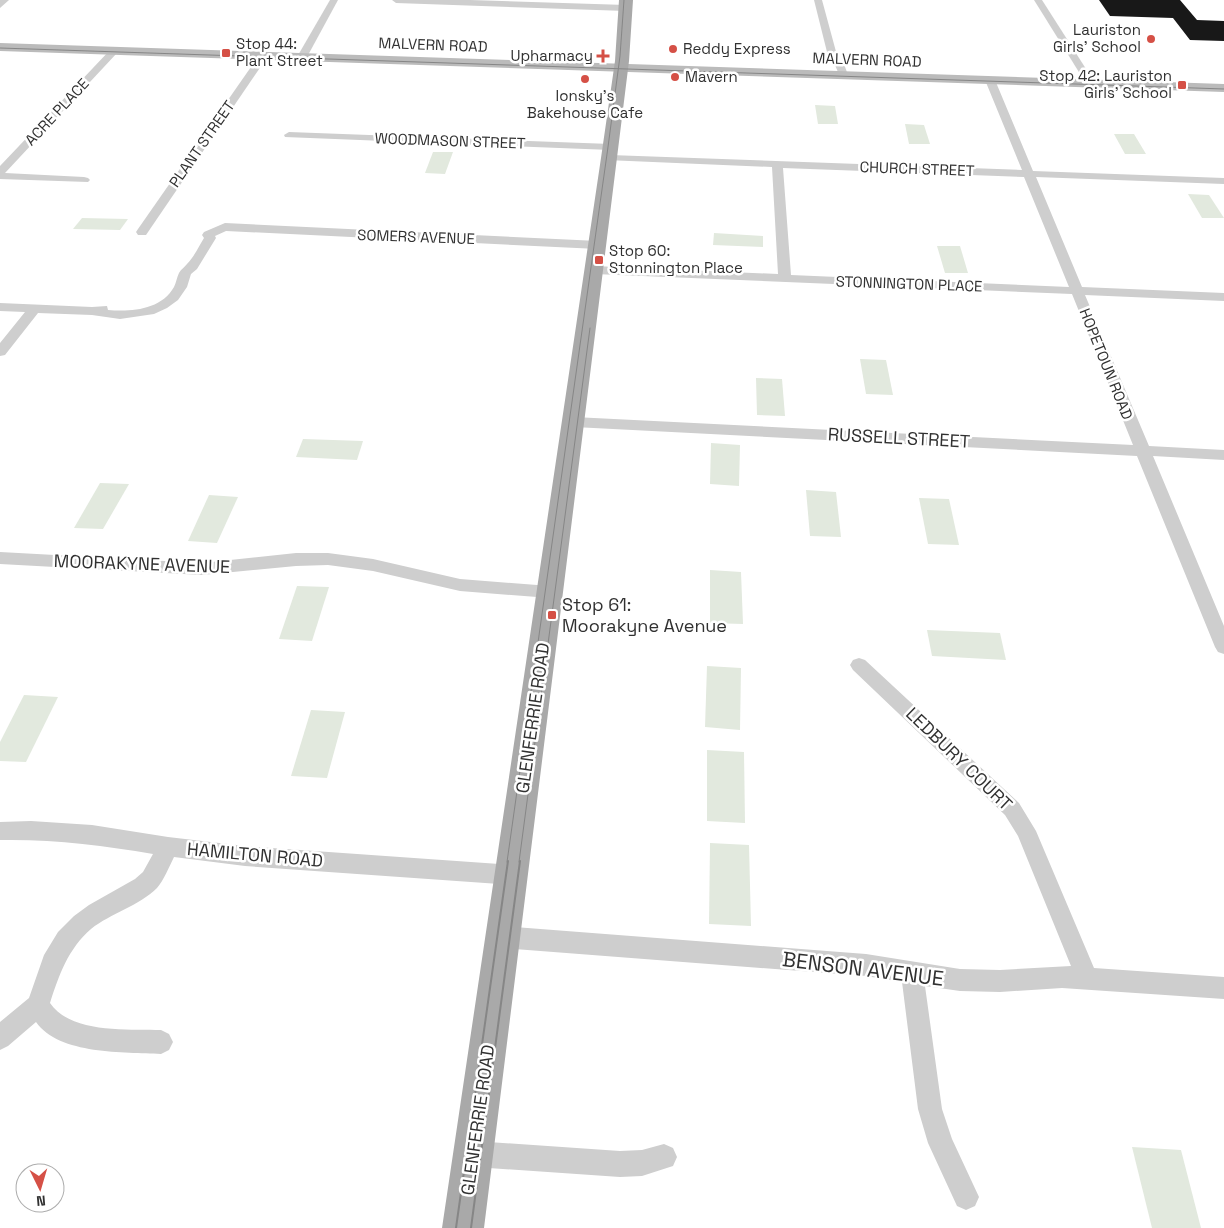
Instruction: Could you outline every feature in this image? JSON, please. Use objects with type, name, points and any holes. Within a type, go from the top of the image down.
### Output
[{"type":"main road","name":"GLENFERRIE ROAD","points":[[463,1228],[610,152],[621,68],[626,4]]},
{"type":"main road","name":"MALVERN ROAD","points":[[0,47],[1224,88]]},
{"type":"street","points":[[0,5],[5,0]]},
{"type":"street","points":[[302,57],[334,0]]},
{"type":"street","points":[[396,0],[597,6],[626,4]]},
{"type":"street","points":[[818,0],[834,60],[832,64],[838,75]]},
{"type":"street","points":[[1038,0],[1090,84]]},
{"type":"street","name":"ACRE PLACE","points":[[0,172],[114,51]]},
{"type":"street","name":"PLANT STREET","points":[[142,232],[263,56]]},
{"type":"street","name":"HOPETOUN ROAD","points":[[990,80],[1142,451],[1216,606],[1224,647]]},
{"type":"street","name":"WOODMASON STREET","points":[[290,135],[610,152]]},
{"type":"street","name":"CHURCH STREET","points":[[610,152],[777,164],[1224,181]]},
{"type":"street","points":[[777,164],[785,278]]},
{"type":"street","points":[[0,176],[84,180]]},
{"type":"street","name":"SOMERS AVENUE","points":[[0,307],[92,311],[100,314],[126,314],[154,310],[172,299],[184,284],[185,273],[193,266],[210,238],[234,229],[596,257]]},
{"type":"street","name":"STONNINGTON PLACE","points":[[596,257],[785,278],[1224,297]]},
{"type":"street","points":[[0,352],[34,308]]},
{"type":"street","name":"RUSSELL STREET","points":[[574,422],[1224,455]]},
{"type":"street","name":"MOORAKYNE AVENUE","points":[[0,558],[202,569],[231,568],[301,559],[326,559],[373,564],[449,583],[550,592]]},
{"type":"street","name":"LEDBURY COURT","points":[[859,665],[1012,809],[1026,831],[1087,978]]},
{"type":"street","name":"HAMILTON ROAD","points":[[0,830],[92,834],[245,856],[512,875]]},
{"type":"street","points":[[0,1038],[38,1005],[52,963],[66,940],[82,923],[97,912],[143,886],[154,874],[168,846]]},
{"type":"street","name":"BENSON AVENUE","points":[[503,937],[866,965],[960,980],[1087,978],[1224,988]]},
{"type":"street","points":[[912,973],[930,1109],[941,1143],[966,1197]]},
{"type":"street","points":[[38,1005],[49,1020],[66,1031],[95,1037],[161,1042]]},
{"type":"street","points":[[474,1154],[620,1164],[642,1163],[664,1157]]},
{"type":"shaded area","points":[[815,105],[835,106],[838,124],[818,124]]},
{"type":"shaded area","points":[[905,124],[924,125],[930,144],[909,144]]},
{"type":"shaded area","points":[[1114,134],[1134,134],[1146,154],[1125,154]]},
{"type":"shaded area","points":[[433,152],[453,152],[445,174],[425,173]]},
{"type":"shaded area","points":[[1188,194],[1209,195],[1224,218],[1202,218]]},
{"type":"shaded area","points":[[82,218],[128,219],[120,230],[73,229]]},
{"type":"shaded area","points":[[714,233],[763,236],[763,247],[713,245]]},
{"type":"shaded area","points":[[937,246],[960,246],[968,273],[945,273]]},
{"type":"shaded area","points":[[860,359],[886,360],[893,395],[866,394]]},
{"type":"shaded area","points":[[756,378],[782,379],[785,416],[757,415]]},
{"type":"shaded area","points":[[303,439],[363,441],[357,460],[296,457]]},
{"type":"shaded area","points":[[711,443],[740,445],[739,486],[710,484]]},
{"type":"shaded area","points":[[100,483],[129,484],[103,529],[74,528]]},
{"type":"shaded area","points":[[806,490],[836,492],[841,537],[810,536]]},
{"type":"shaded area","points":[[209,495],[238,497],[217,543],[188,541]]},
{"type":"shaded area","points":[[919,498],[949,499],[959,545],[928,544]]},
{"type":"shaded area","points":[[710,570],[741,572],[743,624],[710,623]]},
{"type":"shaded area","points":[[297,586],[329,587],[312,641],[279,639]]},
{"type":"shaded area","points":[[927,630],[1000,633],[1006,660],[932,656]]},
{"type":"shaded area","points":[[707,666],[741,668],[740,730],[705,727]]},
{"type":"shaded area","points":[[24,695],[58,697],[26,762],[0,761],[0,742]]},
{"type":"shaded area","points":[[311,710],[345,712],[327,778],[291,776]]},
{"type":"shaded area","points":[[707,750],[744,752],[745,823],[707,821]]},
{"type":"shaded area","points":[[710,843],[749,845],[751,926],[709,924]]},
{"type":"shaded area","points":[[1132,1147],[1181,1150],[1201,1228],[1152,1228]]},
{"type":"building","points":[[1099,0],[1180,0],[1197,20],[1224,21],[1224,41],[1190,40],[1173,18],[1110,16]]},
{"type":"tram line","points":[[618,69],[624,0]]},
{"type":"tram line","points":[[0,48],[618,69]]},
{"type":"tram line","points":[[507,862],[618,69]]},
{"type":"tram line","points":[[618,69],[1224,89]]},
{"type":"tram line","points":[[519,862],[590,328]]},
{"type":"tram line","points":[[456,1228],[508,861]]},
{"type":"tram line","points":[[471,1228],[520,861]]},
{"type":"place","name":"Lauriston Girls' School","points":[[1151,39]]},
{"type":"place","name":"Reddy Express","points":[[673,49]]},
{"type":"place","name":"Stop 44: Plant Street","points":[[226,53]]},
{"type":"place","name":"Upharmacy","points":[[603,56]]},
{"type":"place","name":"Mavern","points":[[675,77]]},
{"type":"place","name":"Ionsky's Bakehouse Cafe","points":[[585,79]]},
{"type":"place","name":"Stop 42: Lauriston Girls' School","points":[[1182,85]]},
{"type":"place","name":"Stop 60: Stonnington Place","points":[[599,260]]},
{"type":"place","name":"Stop 61: Moorakyne Avenue","points":[[552,615]]}]
